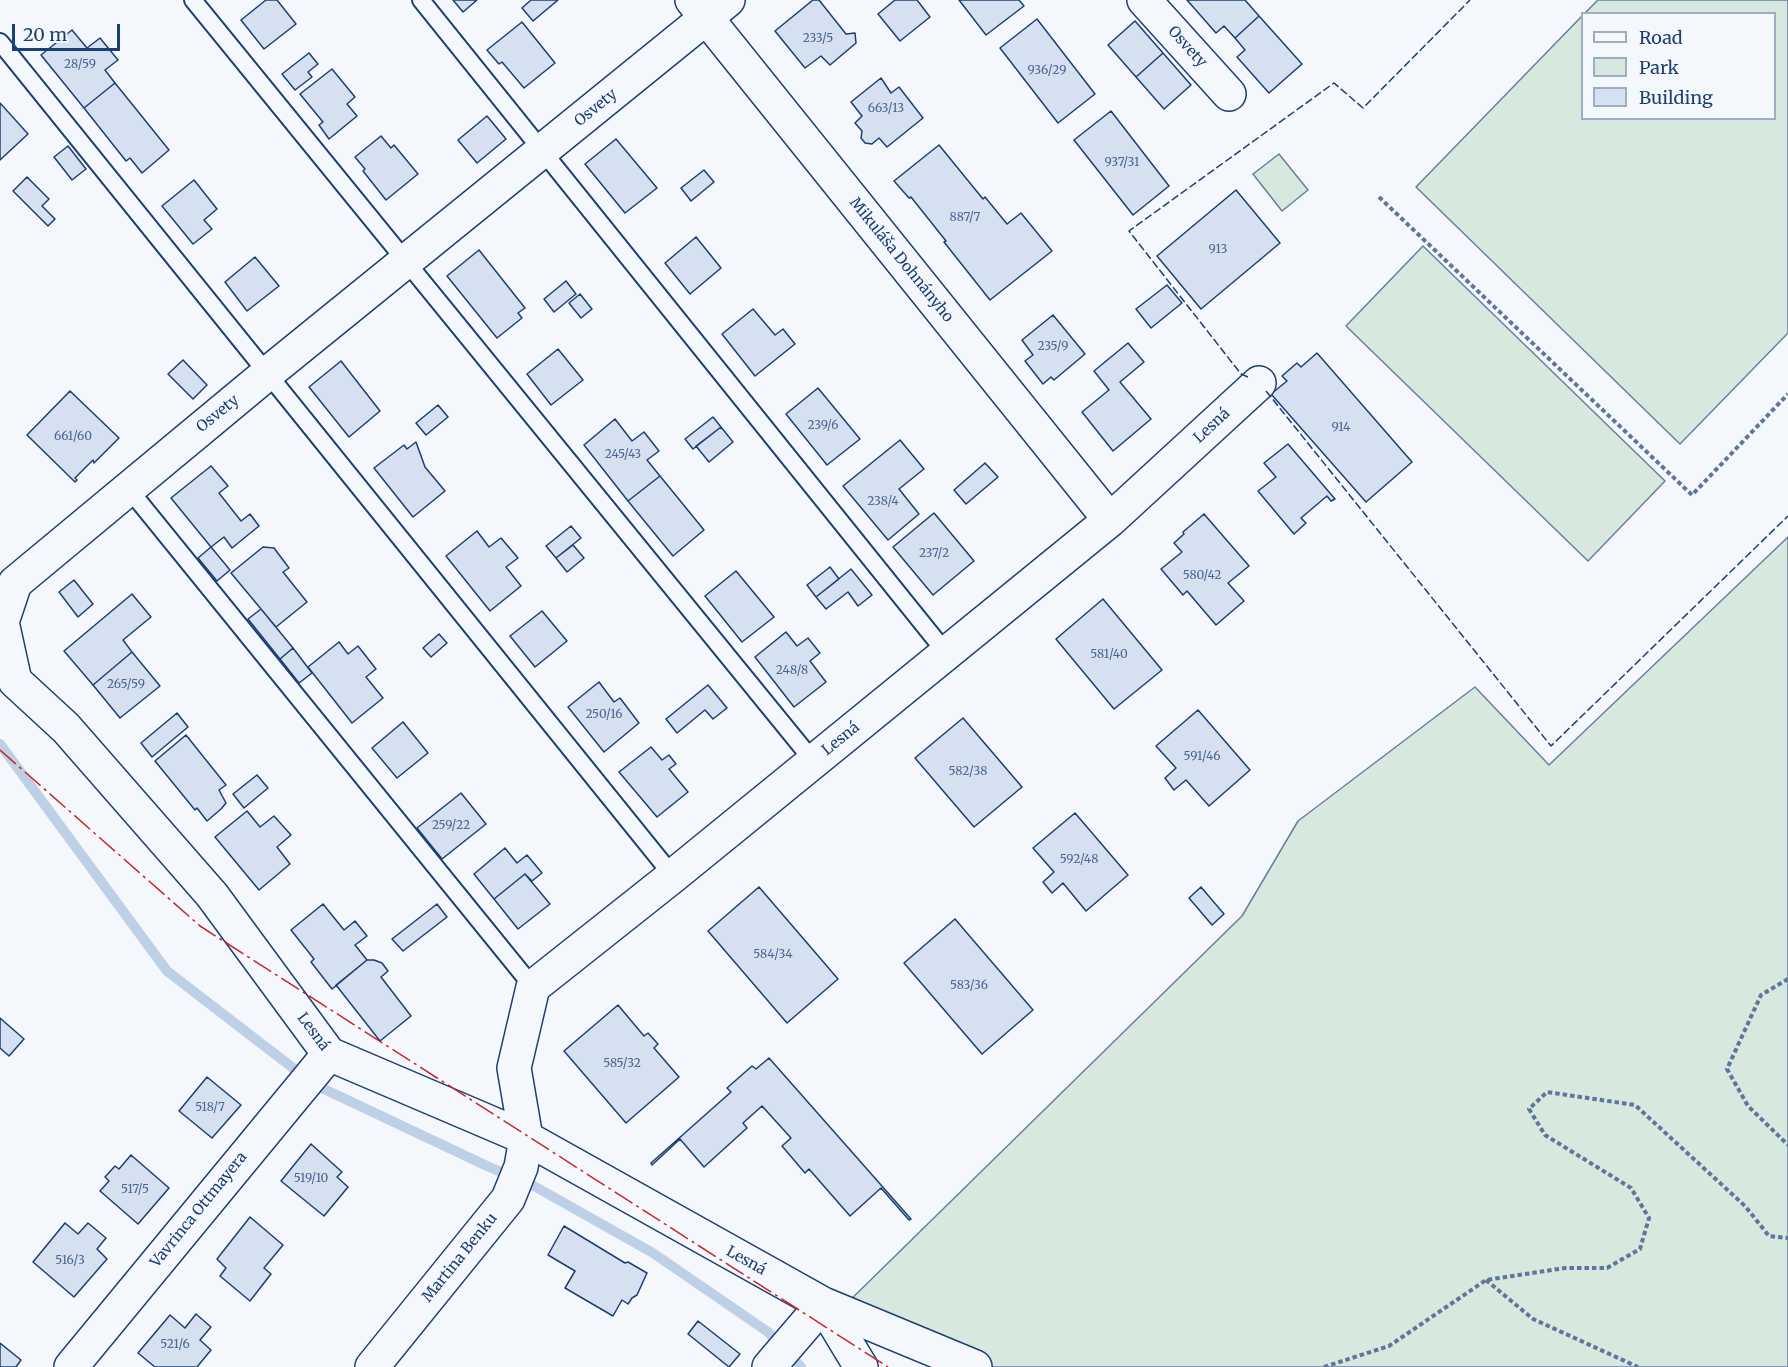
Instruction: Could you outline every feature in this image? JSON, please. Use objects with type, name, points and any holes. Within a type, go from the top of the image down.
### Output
[{"type":"street","name":"Osvety","points":[[1144,0],[1229,94]]},
{"type":"street","name":"Osvety","points":[[212,895],[66,728],[8,690],[2,622],[15,583],[268,373],[542,152],[709,6]]},
{"type":"street","name":"Mikuláša Dohnányho","points":[[709,6],[1110,520]]},
{"type":"street","name":"Lesná","points":[[533,987],[814,762],[1110,520],[1259,383]]},
{"type":"street","name":"Lesná","points":[[212,895],[315,1070],[524,1153],[823,1304],[975,1367]]},
{"type":"street","points":[[524,1153],[514,1068],[533,987]]},
{"type":"street","name":"Vavrinca Ottmayera","points":[[71,1367],[315,1070]]},
{"type":"street","name":"Martina Benku","points":[[372,1367],[508,1199],[524,1153]]},
{"type":"street","points":[[770,1366],[823,1304],[861,1367]]},
{"type":"lane","points":[[193,0],[814,762]]},
{"type":"lane","points":[[421,0],[947,654]]},
{"type":"lane","points":[[0,42],[673,876]]},
{"type":"lane","points":[[128,488],[533,987]]},
{"type":"path","points":[[1379,197],[1692,495],[1788,394]]},
{"type":"path","points":[[1788,979],[1761,995],[1727,1069],[1749,1106],[1788,1145]]},
{"type":"path","points":[[1324,1367],[1389,1346],[1486,1280],[1565,1268],[1607,1268],[1640,1249],[1649,1218],[1631,1188],[1545,1135],[1529,1109],[1547,1092],[1635,1105],[1745,1206],[1769,1236],[1788,1238]]},
{"type":"path","points":[[1486,1280],[1533,1319],[1638,1367]]},
{"type":"green space","points":[[1598,0],[1788,0],[1788,333],[1680,444],[1416,187],[1581,17],[1581,120],[1776,120],[1776,12],[1586,12]]},
{"type":"green space","points":[[1279,154],[1308,190],[1282,211],[1253,174]]},
{"type":"green space","points":[[1423,246],[1665,481],[1588,561],[1346,326]]},
{"type":"green space","points":[[1788,537],[1788,1367],[983,1367],[840,1310],[1242,916],[1298,821],[1475,687],[1549,765]]},
{"type":"building","points":[[266,0],[277,0],[296,24],[264,49],[241,20]]},
{"type":"building","points":[[453,0],[477,0],[463,12]]},
{"type":"building","points":[[531,0],[558,0],[533,21],[522,8]]},
{"type":"building","points":[[813,0],[819,0],[846,34],[855,33],[856,43],[830,65],[821,56],[805,68],[775,31]]},
{"type":"building","points":[[895,0],[917,0],[930,17],[900,41],[878,14]]},
{"type":"building","points":[[959,0],[1019,0],[1024,6],[986,35]]},
{"type":"building","points":[[1187,0],[1245,0],[1259,16],[1235,38],[1224,26],[1216,33]]},
{"type":"building","points":[[1259,16],[1302,64],[1269,93],[1237,57],[1245,50],[1235,38]]},
{"type":"building","points":[[1037,19],[1095,94],[1058,123],[1000,48]]},
{"type":"building","points":[[1135,21],[1163,53],[1136,77],[1108,45]]},
{"type":"building","points":[[522,22],[555,63],[524,88],[502,62],[499,64],[487,50]]},
{"type":"building","points":[[72,30],[87,48],[100,38],[118,60],[105,70],[115,83],[84,108],[41,55]]},
{"type":"building","points":[[309,53],[318,64],[308,72],[312,77],[295,90],[282,74]]},
{"type":"building","points":[[1163,53],[1191,85],[1164,109],[1136,77]]},
{"type":"building","points":[[332,69],[355,97],[347,104],[357,116],[329,139],[319,125],[323,122],[300,94]]},
{"type":"building","points":[[881,78],[891,93],[899,87],[923,118],[887,147],[879,138],[872,144],[865,143],[861,138],[862,131],[855,123],[862,116],[851,102]]},
{"type":"building","points":[[115,83],[169,150],[142,173],[130,158],[126,161],[84,108]]},
{"type":"building","points":[[0,103],[28,134],[0,160]]},
{"type":"building","points":[[1111,111],[1169,186],[1133,215],[1074,140]]},
{"type":"building","points":[[487,116],[506,139],[477,163],[458,140]]},
{"type":"building","points":[[381,136],[391,148],[394,145],[418,174],[386,200],[355,157]]},
{"type":"building","points":[[616,139],[657,188],[625,213],[585,164]]},
{"type":"building","points":[[939,145],[983,199],[985,197],[1007,224],[1021,213],[1052,251],[990,300],[911,197],[909,198],[894,181]]},
{"type":"building","points":[[68,146],[86,169],[72,180],[54,157]]},
{"type":"building","points":[[704,170],[714,182],[691,201],[681,188]]},
{"type":"building","points":[[27,177],[49,199],[42,206],[55,219],[48,226],[13,191]]},
{"type":"building","points":[[194,180],[217,209],[204,220],[212,229],[193,244],[162,206]]},
{"type":"building","points":[[1236,190],[1280,243],[1201,309],[1157,256]]},
{"type":"building","points":[[696,237],[721,268],[690,294],[665,263]]},
{"type":"building","points":[[479,250],[525,308],[518,313],[522,318],[497,338],[447,276]]},
{"type":"building","points":[[255,257],[279,286],[247,311],[225,282]]},
{"type":"building","points":[[566,281],[576,294],[554,312],[544,299]]},
{"type":"building","points":[[1167,285],[1182,303],[1151,328],[1136,309]]},
{"type":"building","points":[[580,294],[592,309],[581,318],[569,303]]},
{"type":"building","points":[[753,309],[775,335],[783,329],[795,344],[755,376],[722,334]]},
{"type":"building","points":[[1053,315],[1085,354],[1054,380],[1051,377],[1043,384],[1025,361],[1033,355],[1022,340]]},
{"type":"building","points":[[1128,343],[1144,362],[1120,382],[1151,419],[1113,451],[1082,412],[1109,390],[1094,371]]},
{"type":"building","points":[[558,349],[583,380],[551,405],[527,374]]},
{"type":"building","points":[[1317,353],[1412,462],[1366,502],[1271,394],[1287,381],[1282,376],[1297,363],[1301,367]]},
{"type":"building","points":[[183,360],[207,385],[193,399],[168,374]]},
{"type":"building","points":[[341,361],[380,411],[349,437],[309,387]]},
{"type":"building","points":[[818,388],[860,439],[827,465],[786,414]]},
{"type":"building","points":[[70,391],[119,438],[75,478],[77,480],[75,482],[27,435]]},
{"type":"building","points":[[438,405],[448,417],[426,435],[416,423]]},
{"type":"building","points":[[713,417],[721,427],[693,449],[685,439]]},
{"type":"building","points":[[615,419],[632,441],[644,432],[659,451],[647,460],[660,476],[628,501],[584,445]]},
{"type":"building","points":[[721,427],[733,442],[709,462],[696,446]]},
{"type":"building","points":[[900,440],[924,469],[899,489],[919,514],[888,540],[843,486]]},
{"type":"building","points":[[416,442],[425,467],[445,491],[413,517],[374,468],[404,445],[407,449]]},
{"type":"building","points":[[1288,444],[1335,499],[1331,501],[1327,496],[1301,518],[1306,523],[1294,534],[1258,491],[1276,477],[1264,463]]},
{"type":"building","points":[[985,463],[998,477],[966,504],[954,490]]},
{"type":"building","points":[[211,466],[228,486],[219,493],[241,521],[250,514],[259,526],[232,548],[224,537],[211,547],[171,498]]},
{"type":"building","points":[[660,476],[704,530],[673,556],[628,501]]},
{"type":"building","points":[[934,513],[974,561],[933,595],[893,547]]},
{"type":"building","points":[[1204,514],[1249,566],[1228,583],[1244,601],[1216,625],[1187,591],[1183,595],[1161,569],[1182,552],[1174,543]]},
{"type":"building","points":[[571,526],[581,538],[556,558],[546,546]]},
{"type":"building","points":[[477,531],[489,547],[501,538],[518,558],[506,567],[521,586],[490,611],[446,556]]},
{"type":"building","points":[[573,545],[584,558],[567,572],[556,558]]},
{"type":"building","points":[[211,547],[230,570],[217,581],[198,558]]},
{"type":"building","points":[[263,547],[274,548],[289,568],[283,572],[307,602],[276,627],[231,573]]},
{"type":"building","points":[[830,567],[839,579],[816,597],[807,585]]},
{"type":"building","points":[[851,569],[872,595],[858,606],[848,592],[826,609],[816,597]]},
{"type":"building","points":[[736,571],[774,617],[742,642],[705,596]]},
{"type":"building","points":[[74,580],[93,604],[78,617],[59,592]]},
{"type":"building","points":[[132,594],[151,617],[123,640],[132,652],[93,685],[64,651]]},
{"type":"building","points":[[1103,599],[1162,670],[1114,709],[1056,639]]},
{"type":"building","points":[[261,609],[293,648],[280,659],[248,619]]},
{"type":"building","points":[[542,611],[567,641],[535,667],[510,636]]},
{"type":"building","points":[[786,632],[797,646],[808,638],[820,653],[810,661],[826,682],[794,707],[755,657]]},
{"type":"building","points":[[439,634],[447,643],[431,657],[423,648]]},
{"type":"building","points":[[339,642],[348,654],[358,646],[376,669],[366,677],[383,698],[352,723],[308,667]]},
{"type":"building","points":[[293,648],[312,673],[299,683],[280,659]]},
{"type":"building","points":[[132,652],[160,686],[120,718],[93,685]]},
{"type":"building","points":[[599,682],[614,702],[620,698],[639,723],[604,752],[568,707]]},
{"type":"building","points":[[708,685],[727,708],[713,719],[705,710],[677,733],[666,719]]},
{"type":"building","points":[[1198,710],[1250,770],[1209,806],[1186,780],[1174,790],[1165,778],[1176,768],[1156,746]]},
{"type":"building","points":[[177,713],[188,727],[152,757],[141,743]]},
{"type":"building","points":[[963,718],[1022,787],[974,827],[915,758]]},
{"type":"building","points":[[403,722],[428,753],[397,778],[372,748]]},
{"type":"building","points":[[186,735],[226,785],[219,790],[226,803],[207,821],[197,808],[195,810],[155,761]]},
{"type":"building","points":[[651,747],[662,760],[669,755],[676,764],[669,769],[688,792],[657,817],[619,772]]},
{"type":"building","points":[[257,775],[268,788],[244,808],[233,794]]},
{"type":"building","points":[[461,793],[486,824],[442,859],[417,828]]},
{"type":"building","points":[[247,811],[260,827],[274,816],[291,835],[277,847],[290,864],[259,890],[215,837]]},
{"type":"building","points":[[1075,813],[1128,875],[1086,911],[1063,883],[1052,893],[1043,882],[1054,872],[1033,848]]},
{"type":"building","points":[[505,848],[517,863],[527,855],[542,873],[532,881],[525,874],[494,899],[474,874]]},
{"type":"building","points":[[525,874],[550,904],[518,929],[494,899]]},
{"type":"building","points":[[759,887],[838,979],[787,1023],[708,931]]},
{"type":"building","points":[[1201,887],[1224,914],[1212,925],[1189,898]]},
{"type":"building","points":[[323,904],[344,930],[355,921],[367,936],[355,945],[367,960],[332,989],[311,962],[314,959],[291,930]]},
{"type":"building","points":[[437,904],[447,917],[403,951],[392,939]]},
{"type":"building","points":[[955,919],[1033,1010],[982,1054],[904,963]]},
{"type":"building","points":[[367,960],[382,963],[388,971],[381,977],[411,1016],[380,1041],[336,985]]},
{"type":"building","points":[[618,1005],[644,1036],[648,1033],[658,1044],[654,1048],[679,1077],[626,1123],[564,1051]]},
{"type":"building","points":[[0,1018],[24,1039],[9,1056],[0,1048]]},
{"type":"building","points":[[769,1058],[911,1219],[909,1220],[881,1188],[850,1216],[809,1169],[805,1173],[782,1146],[791,1138],[762,1106],[743,1123],[747,1128],[704,1167],[680,1139],[652,1165],[651,1163],[731,1092],[727,1088],[752,1066],[756,1069]]},
{"type":"building","points":[[207,1077],[241,1105],[212,1138],[179,1111]]},
{"type":"building","points":[[311,1144],[342,1172],[337,1177],[348,1187],[324,1216],[281,1181]]},
{"type":"building","points":[[131,1155],[169,1188],[138,1224],[100,1191],[109,1181],[105,1177],[115,1166],[119,1169]]},
{"type":"building","points":[[250,1217],[283,1245],[264,1268],[271,1274],[250,1301],[220,1276],[226,1268],[217,1259]]},
{"type":"building","points":[[65,1223],[78,1234],[88,1223],[106,1238],[97,1249],[107,1259],[74,1297],[33,1262]]},
{"type":"building","points":[[564,1226],[625,1263],[628,1262],[647,1273],[637,1295],[628,1304],[622,1300],[613,1316],[565,1288],[575,1271],[548,1255]]},
{"type":"building","points":[[196,1314],[211,1327],[200,1340],[211,1350],[197,1367],[155,1367],[138,1353],[170,1315],[185,1328]]},
{"type":"building","points":[[698,1321],[740,1354],[729,1367],[688,1334]]},
{"type":"building","points":[[0,1343],[21,1360],[16,1367],[0,1367]]},
{"type":"waterway","points":[[0,744],[167,971],[293,1068],[324,1089],[534,1186],[653,1253],[768,1332],[801,1367]]},
{"type":"fence","points":[[1248,377],[1241,374],[1129,231],[1334,83],[1363,108],[1470,0]]},
{"type":"fence","points":[[1266,391],[1551,746],[1788,516]]},
{"type":"power","points":[[0,750],[200,926],[888,1367]]}]
